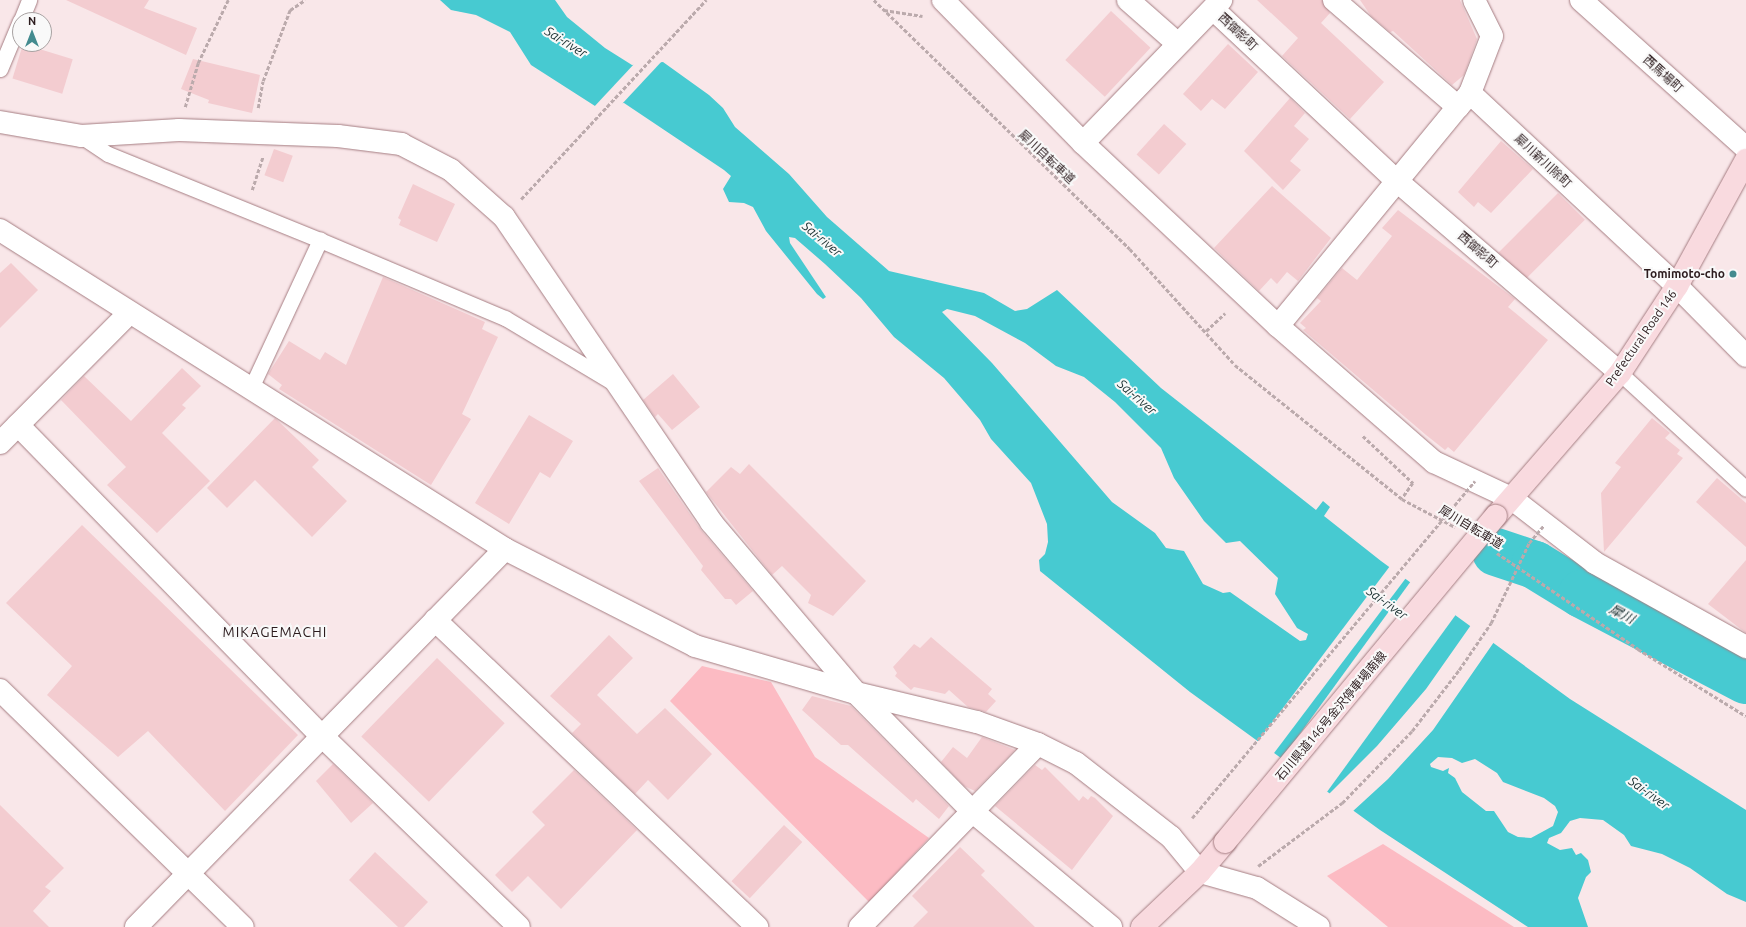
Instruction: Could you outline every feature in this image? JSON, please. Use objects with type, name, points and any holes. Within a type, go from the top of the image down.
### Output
[{"type":"main road","name":"Prefectural Road 146","points":[[1511,498],[1620,372],[1677,286],[1746,160]]},
{"type":"main road","name":"石川県道146号金沢停車場南線","points":[[1142,927],[1200,872],[1511,498]]},
{"type":"street","points":[[943,0],[1083,143],[1278,326],[1434,462],[1511,498],[1595,563],[1746,647]]},
{"type":"street","points":[[1128,0],[1177,43]]},
{"type":"street","name":"犀川新川除町","points":[[1334,0],[1464,100],[1677,286],[1746,356]]},
{"type":"street","points":[[1278,326],[1464,100],[1492,36],[1474,0]]},
{"type":"street","name":"西馬場町","points":[[1581,0],[1746,148]]},
{"type":"street","points":[[1083,143],[1177,43],[1217,4]]},
{"type":"street","name":"西御影町","points":[[1217,4],[1397,181],[1620,372]]},
{"type":"street","points":[[0,122],[81,136],[179,130],[338,136],[401,144],[451,170],[504,216],[711,522],[856,693],[972,811],[1111,927]]},
{"type":"street","points":[[0,230],[250,390],[505,549],[695,646],[856,693],[977,722],[1038,744],[1076,763],[1171,837],[1200,872],[1257,888],[1319,927]]},
{"type":"street","points":[[0,443],[129,313]]},
{"type":"street","points":[[18,425],[322,736],[519,927]]},
{"type":"street","points":[[136,927],[505,549]]},
{"type":"street","points":[[435,620],[757,927]]},
{"type":"street","points":[[0,690],[243,927]]},
{"type":"street","points":[[860,927],[1038,744]]},
{"type":"lane","points":[[24,12],[29,0]]},
{"type":"lane","points":[[0,69],[12,40]]},
{"type":"lane","points":[[81,136],[108,154],[320,240],[505,318],[619,386]]},
{"type":"lane","points":[[250,390],[320,240]]},
{"type":"lane","name":"西御影町","points":[[1620,372],[1746,489]]},
{"type":"path","points":[[179,130],[198,63],[228,0]]},
{"type":"path","points":[[246,210],[262,133],[263,81],[290,10],[305,0]]},
{"type":"path","points":[[515,206],[706,0]]},
{"type":"path","name":"犀川自転車道","points":[[874,0],[1130,249],[1206,331],[1235,365],[1402,499],[1463,532]]},
{"type":"path","points":[[1206,331],[1223,311],[1229,316]]},
{"type":"path","points":[[1192,818],[1475,481]]},
{"type":"path","points":[[1258,866],[1342,803],[1412,731],[1459,670],[1491,622],[1529,543],[1544,525]]},
{"type":"path","name":"犀川自転車道","points":[[1490,548],[1638,649],[1746,716]]},
{"type":"shaded area","points":[[702,666],[771,682],[815,757],[929,838],[869,902],[670,701]]},
{"type":"shaded area","points":[[1383,844],[1514,927],[1388,927],[1327,876]]},
{"type":"water","name":"Sai-river","points":[[440,0],[555,0],[567,17],[605,48],[632,65],[663,62],[709,95],[723,108],[735,127],[789,174],[827,217],[889,271],[984,293],[1015,311],[1027,309],[1057,290],[1161,388],[1316,510],[1323,501],[1330,507],[1324,516],[1381,561],[1570,699],[1746,810],[1746,902],[1727,894],[1690,868],[1662,854],[1631,846],[1624,835],[1603,820],[1580,818],[1570,821],[1561,833],[1549,838],[1547,843],[1560,850],[1572,848],[1576,855],[1581,853],[1588,860],[1591,872],[1586,877],[1578,898],[1588,927],[1528,927],[1380,830],[1190,692],[1040,571],[1039,560],[1045,554],[1048,542],[1047,524],[1031,483],[991,439],[980,420],[944,378],[894,337],[861,298],[825,264],[795,238],[789,237],[790,243],[826,297],[823,299],[817,294],[766,231],[753,207],[744,203],[729,202],[723,189],[731,176],[624,103],[595,106],[531,65],[510,32],[476,15],[451,10]],"holes":[[[947,309],[975,316],[1025,343],[1056,366],[1084,377],[1115,402],[1161,448],[1174,478],[1204,521],[1226,543],[1240,541],[1278,578],[1275,594],[1297,628],[1308,634],[1306,640],[1300,641],[1230,592],[1223,593],[1203,584],[1184,551],[1166,548],[1155,533],[1112,502],[992,363],[942,312]],[[1438,757],[1452,758],[1462,763],[1475,759],[1497,773],[1503,782],[1544,798],[1555,806],[1558,812],[1553,826],[1531,838],[1518,837],[1508,832],[1494,811],[1486,811],[1462,792],[1455,778],[1448,773],[1449,768],[1443,771],[1431,767],[1430,764]]]},
{"type":"pier","points":[[663,60],[621,105],[593,108],[635,63]]},
{"type":"pier","points":[[1390,566],[1406,578],[1272,755],[1256,743]]},
{"type":"pier","points":[[1411,581],[1456,614],[1326,794],[1281,761]]},
{"type":"pier","points":[[1471,625],[1494,642],[1433,730],[1388,779],[1352,812],[1328,795],[1377,746],[1426,689]]},
{"type":"building","points":[[66,0],[149,0],[144,8],[197,28],[186,55]]},
{"type":"building","points":[[1257,0],[1322,0],[1330,13],[1321,23],[1384,82],[1350,119],[1282,56],[1298,38]]},
{"type":"building","points":[[1360,0],[1460,0],[1477,39],[1464,75],[1452,85],[1393,31],[1390,32],[1371,16]]},
{"type":"building","points":[[1111,11],[1150,48],[1105,97],[1065,60]]},
{"type":"building","points":[[1228,44],[1258,72],[1225,109],[1212,99],[1201,111],[1183,94]]},
{"type":"building","points":[[21,52],[49,52],[73,59],[62,94],[12,78]]},
{"type":"building","points":[[193,59],[260,75],[252,113],[208,103],[209,100],[181,89]]},
{"type":"building","points":[[1290,98],[1305,113],[1294,126],[1309,139],[1290,161],[1301,170],[1283,190],[1244,151]]},
{"type":"building","points":[[1164,124],[1186,144],[1159,175],[1137,154]]},
{"type":"building","points":[[1501,141],[1533,169],[1491,213],[1478,202],[1474,207],[1458,192]]},
{"type":"building","points":[[274,149],[293,156],[283,182],[264,175]]},
{"type":"building","points":[[413,184],[455,204],[437,242],[399,225],[401,220],[398,218]]},
{"type":"building","points":[[1272,186],[1331,238],[1298,281],[1287,272],[1277,284],[1271,278],[1259,291],[1214,248]]},
{"type":"building","points":[[1558,193],[1585,220],[1525,279],[1499,252]]},
{"type":"building","points":[[1398,210],[1515,299],[1508,307],[1548,340],[1454,452],[1448,447],[1445,450],[1426,435],[1303,330],[1306,328],[1300,323],[1321,301],[1317,298],[1342,268],[1357,280],[1392,236],[1382,228]]},
{"type":"building","points":[[11,263],[38,290],[0,328],[0,273]]},
{"type":"building","points":[[383,277],[485,322],[482,329],[498,337],[462,414],[471,419],[431,485],[279,389],[282,385],[268,374],[289,341],[320,360],[325,352],[346,365]]},
{"type":"building","points":[[182,368],[201,386],[182,405],[186,408],[162,433],[210,481],[157,533],[107,485],[126,467],[61,400],[84,376],[131,421]]},
{"type":"building","points":[[673,374],[700,407],[672,430],[658,414],[655,417],[643,400]]},
{"type":"building","points":[[529,415],[573,441],[550,478],[540,472],[509,524],[475,503]]},
{"type":"building","points":[[275,418],[319,460],[312,467],[347,501],[312,537],[255,480],[227,508],[207,488]]},
{"type":"building","points":[[1652,418],[1670,433],[1665,438],[1680,450],[1677,454],[1683,458],[1604,552],[1601,493],[1621,467],[1615,463]]},
{"type":"building","points":[[749,464],[866,581],[833,616],[808,603],[811,595],[782,566],[772,575],[706,492],[731,467],[740,474]]},
{"type":"building","points":[[658,468],[701,530],[753,591],[736,605],[731,599],[725,599],[701,570],[703,566],[639,481]]},
{"type":"building","points":[[1717,478],[1746,503],[1746,547],[1696,502]]},
{"type":"building","points":[[82,525],[298,735],[225,811],[148,731],[118,757],[47,695],[72,666],[6,603]]},
{"type":"building","points":[[1746,560],[1746,633],[1708,604]]},
{"type":"building","points":[[609,635],[633,658],[597,695],[637,734],[665,708],[712,754],[668,800],[648,780],[635,794],[572,733],[581,724],[550,696]]},
{"type":"building","points":[[931,637],[992,689],[988,694],[996,701],[986,712],[968,707],[949,690],[945,694],[914,687],[911,690],[895,676],[897,673],[893,667],[914,644],[920,648]]},
{"type":"building","points":[[437,658],[505,723],[429,802],[361,736]]},
{"type":"building","points":[[812,696],[851,706],[949,806],[939,819],[916,799],[913,803],[848,745],[841,745],[802,710]]},
{"type":"building","points":[[982,737],[1015,750],[975,791],[964,786],[941,762],[953,747],[967,758]]},
{"type":"building","points":[[333,764],[373,803],[351,823],[316,781]]},
{"type":"building","points":[[1035,765],[1042,770],[1045,767],[1079,801],[1083,796],[1088,800],[1091,796],[1095,798],[1113,816],[1072,870],[995,806]]},
{"type":"building","points":[[574,770],[637,830],[561,909],[528,876],[512,892],[495,875],[545,825],[532,812]]},
{"type":"building","points":[[0,805],[64,868],[45,887],[51,891],[33,911],[49,927],[0,927]]},
{"type":"building","points":[[784,825],[802,842],[750,898],[731,881]]},
{"type":"building","points":[[960,847],[985,871],[981,875],[1035,927],[913,927],[928,912],[912,896]]},
{"type":"building","points":[[375,852],[428,902],[404,927],[398,927],[349,880]]},
{"type":"waterway","name":"犀川","points":[[1496,552],[1535,565],[1582,594],[1746,680]]},
{"type":"place","name":"Tomimoto-cho","points":[[1733,274]]},
{"type":"district","name":"MIKAGEMACHI","points":[[275,632]]}]
